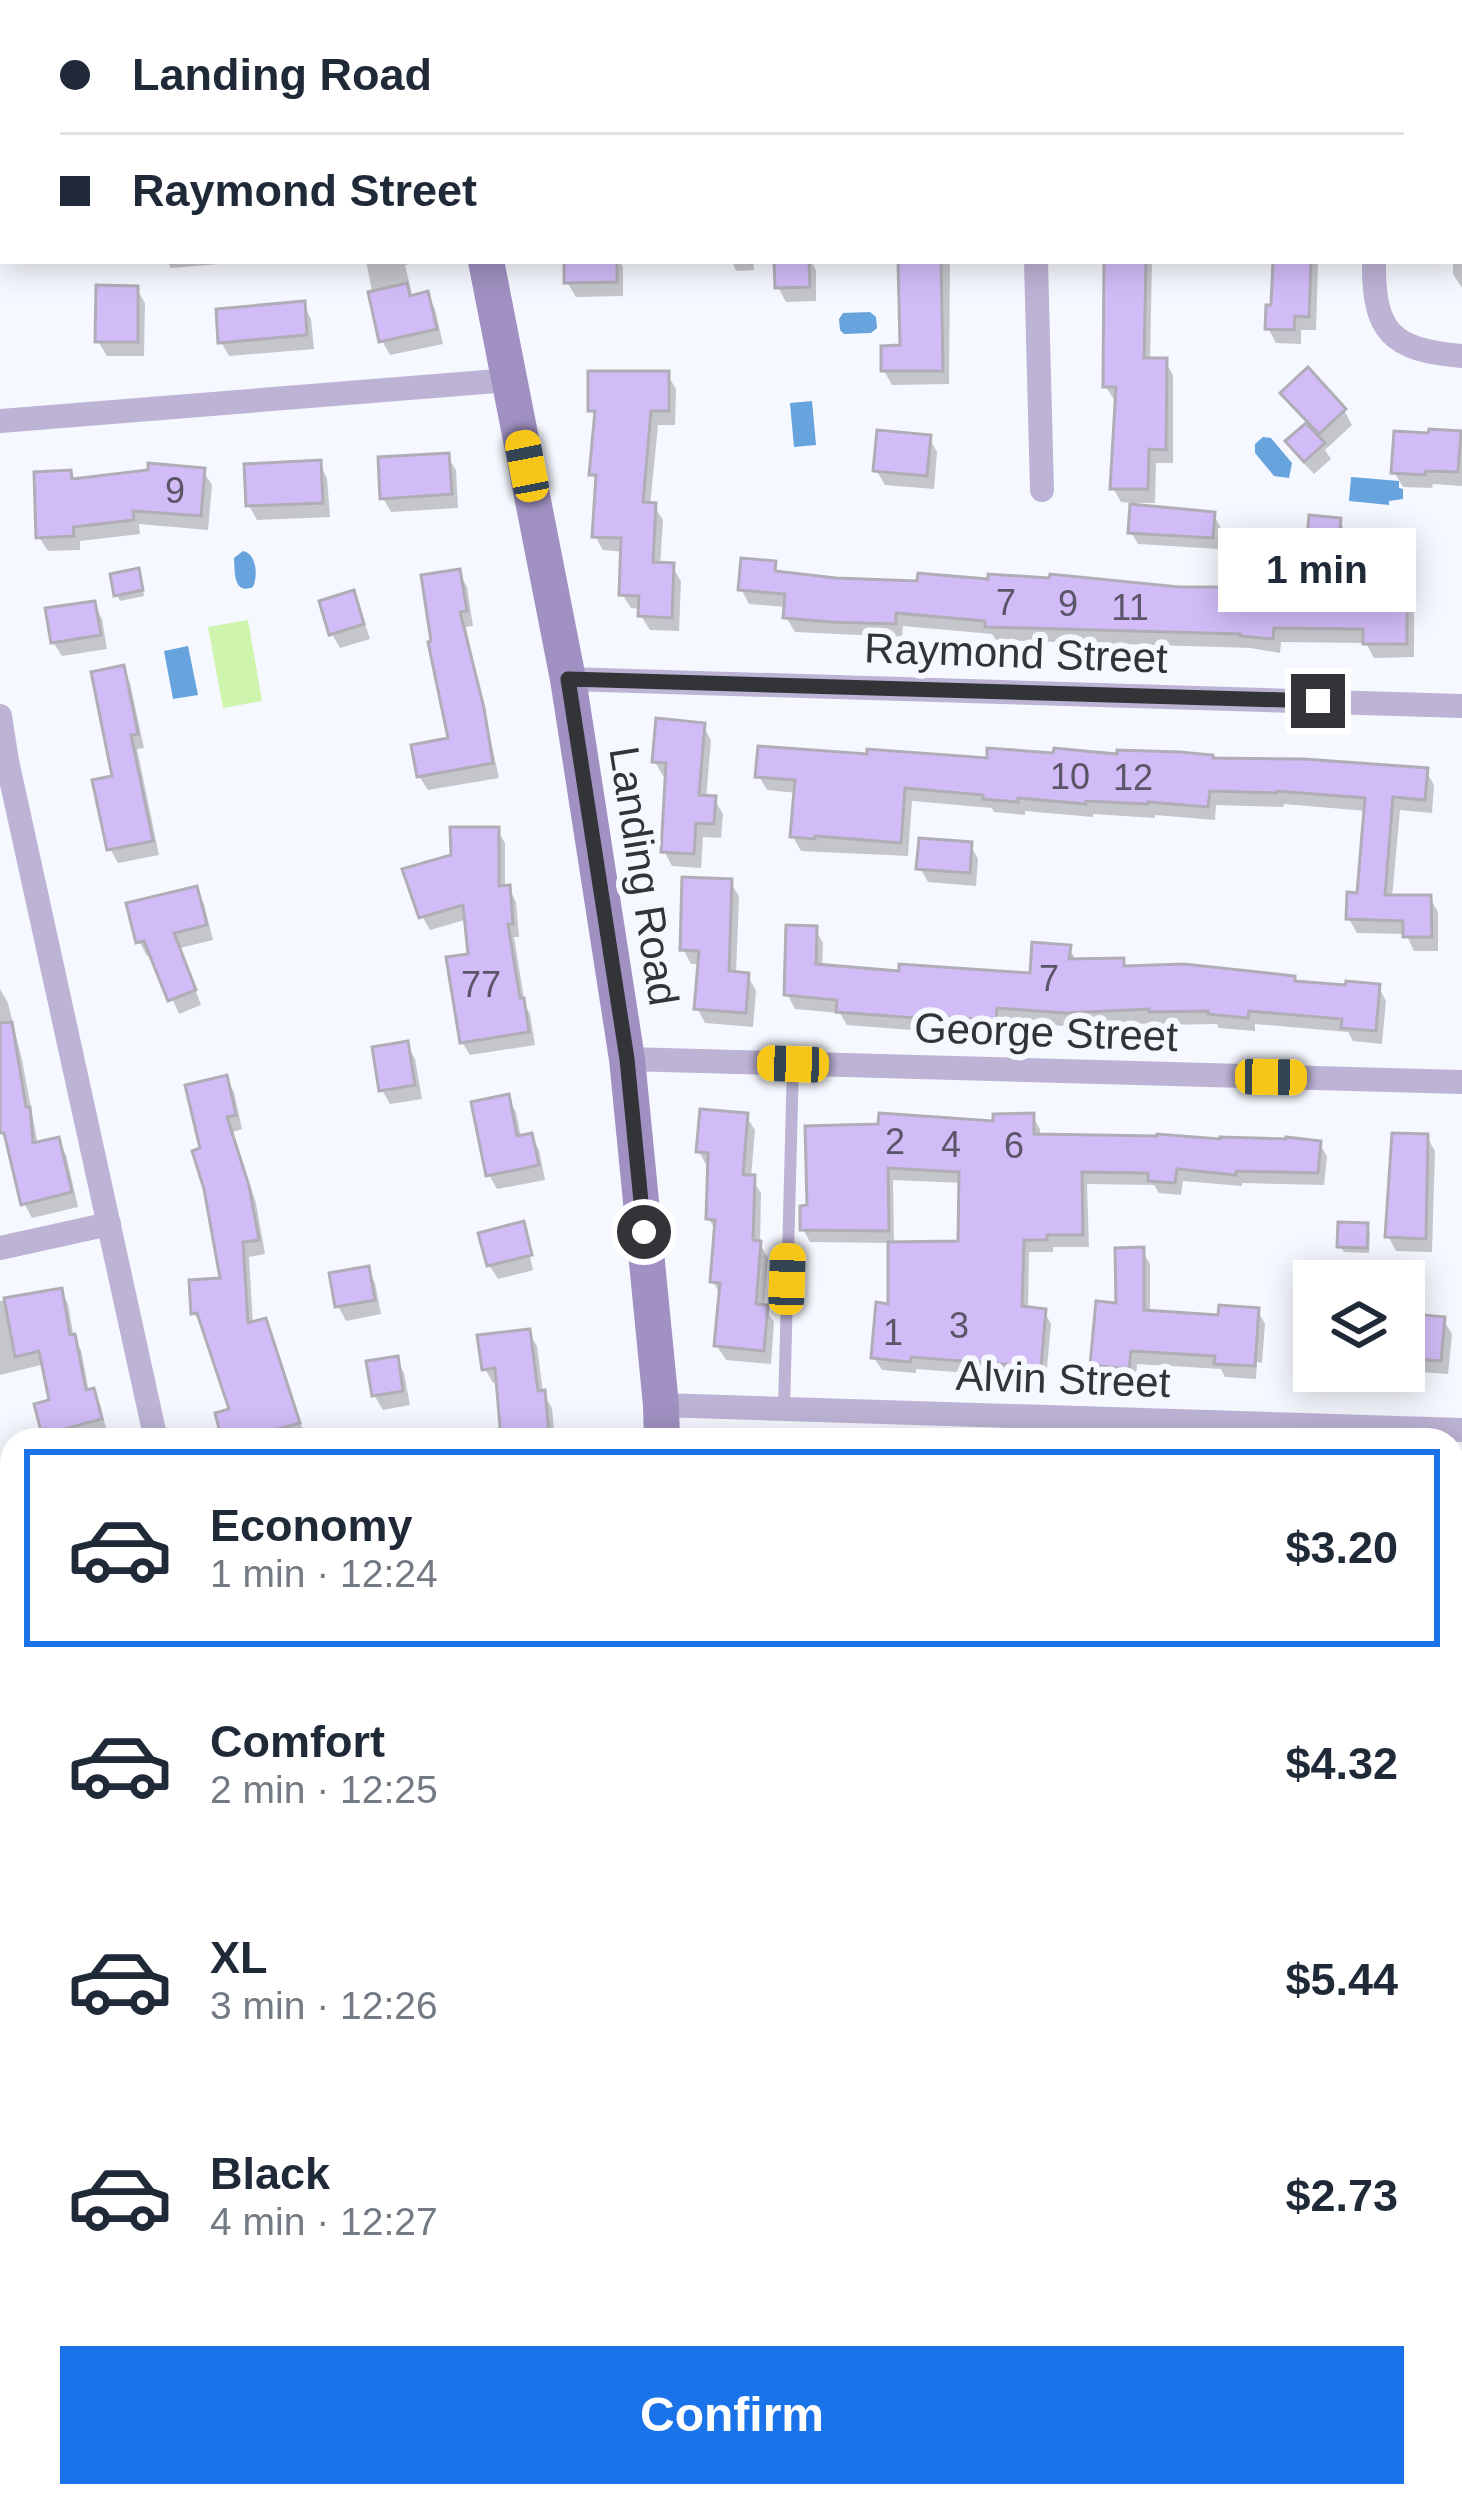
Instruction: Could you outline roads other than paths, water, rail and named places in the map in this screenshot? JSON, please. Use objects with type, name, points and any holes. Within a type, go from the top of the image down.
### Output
[{"type":"street","name":"Landing Road","points":[[487,264],[568,679],[627,1059],[661,1422]]},
{"type":"street","points":[[1036,264],[1042,490]]},
{"type":"street","points":[[1374,264],[1374,290],[1383,325],[1402,343],[1425,352],[1462,356]]},
{"type":"street","points":[[0,421],[510,380]]},
{"type":"street","name":"Raymond Street","points":[[568,679],[1462,706]]},
{"type":"street","points":[[0,716],[153,1428]]},
{"type":"street","name":"George Street","points":[[627,1059],[1462,1082]]},
{"type":"street","points":[[0,1248],[110,1224]]},
{"type":"street","name":"Alvin Street","points":[[661,1422],[784,1409],[1397,1428]]},
{"type":"lane","points":[[784,1409],[793,1064]]},
{"type":"water","points":[[870,312],[877,328],[871,333],[840,330],[843,313]]},
{"type":"water","points":[[812,401],[816,445],[794,447],[790,403]]},
{"type":"water","points":[[1263,437],[1271,438],[1292,463],[1289,478],[1274,476],[1255,453],[1255,444]]},
{"type":"water","points":[[1351,477],[1399,481],[1403,499],[1389,501],[1389,505],[1349,501]]},
{"type":"water","points":[[243,551],[251,556],[256,572],[253,587],[246,589],[236,581],[234,558]]},
{"type":"water","points":[[188,646],[198,695],[173,699],[164,651]]}]
